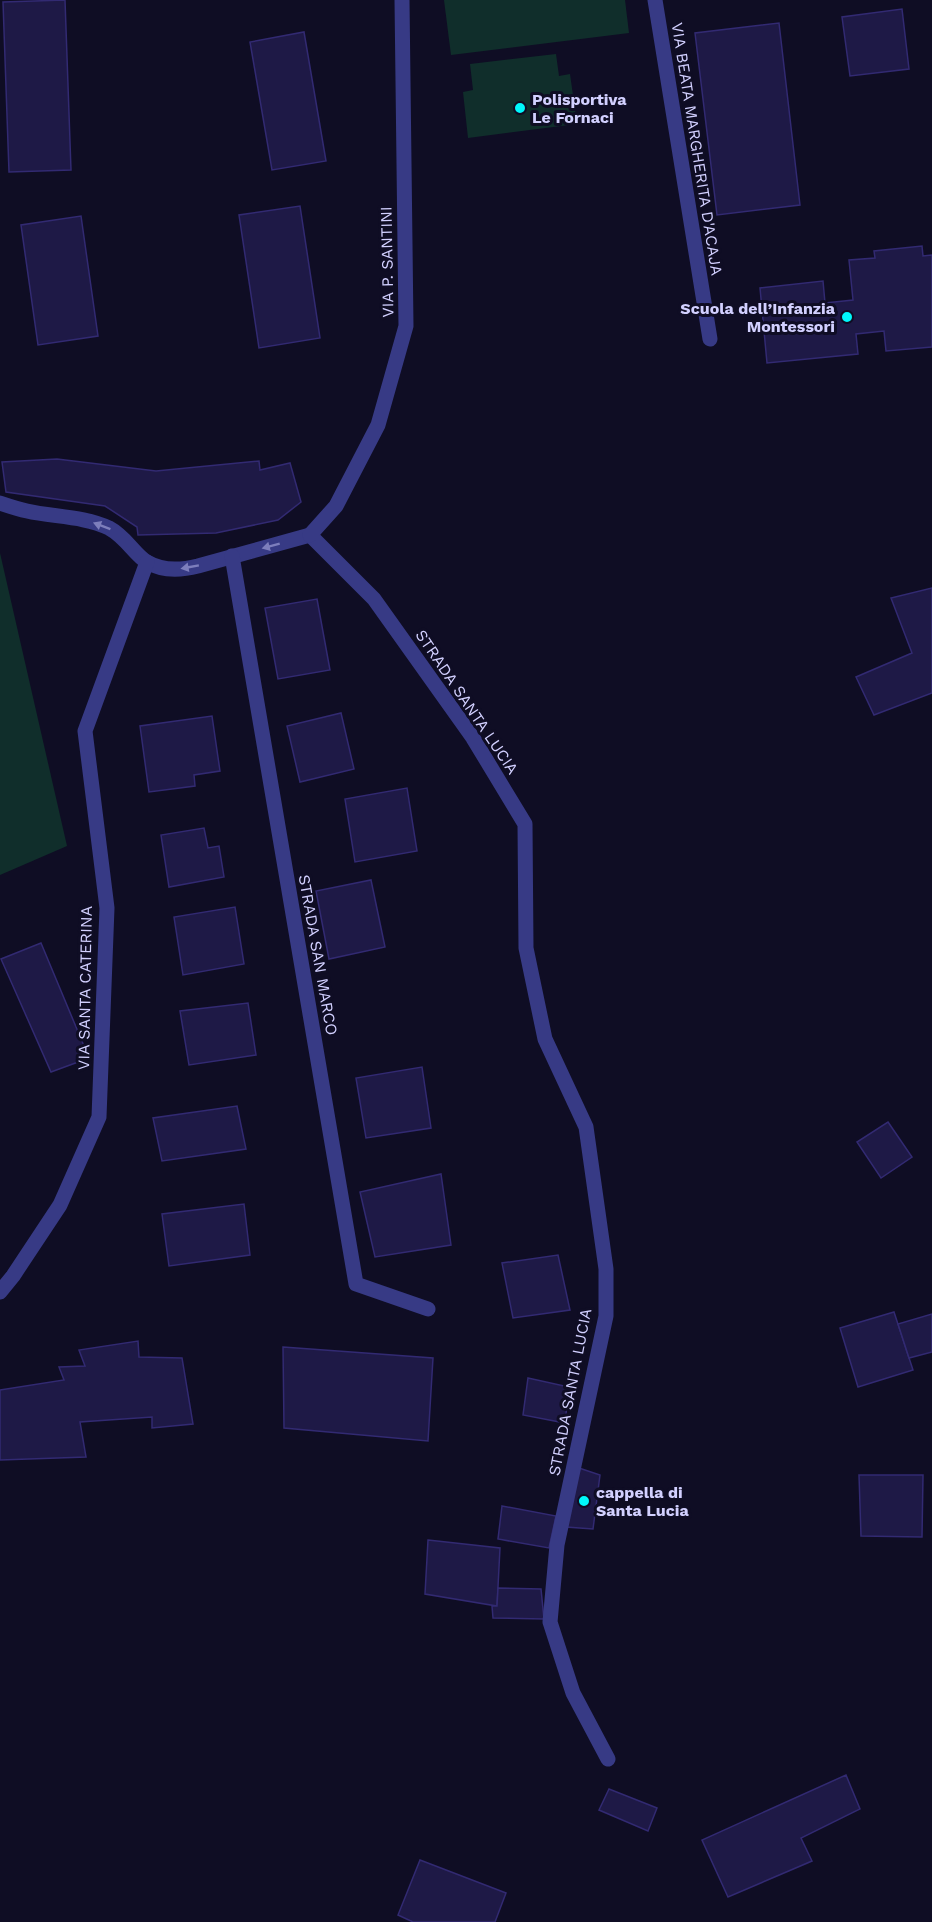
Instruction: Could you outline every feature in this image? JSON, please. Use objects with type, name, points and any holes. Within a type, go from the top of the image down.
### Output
[{"type":"street","name":"VIA P. SANTINI","points":[[310,535],[336,506],[378,425],[406,326],[402,0]]},
{"type":"street","name":"VIA BEATA MARGHERITA D'ACAJA","points":[[655,0],[710,339]]},
{"type":"street","points":[[0,503],[26,511],[93,522],[110,529],[128,542],[147,562],[183,570],[310,535]]},
{"type":"street","name":"STRADA SANTA LUCIA","points":[[310,535],[374,599],[473,738],[525,824],[526,948],[545,1039],[586,1127],[606,1269],[606,1316],[557,1545],[550,1622],[573,1693],[608,1759]]},
{"type":"street","name":"STRADA SAN MARCO","points":[[232,556],[356,1284],[428,1309]]},
{"type":"street","name":"VIA SANTA CATERINA","points":[[0,1292],[14,1276],[60,1205],[99,1117],[107,908],[85,731],[147,562]]},
{"type":"green space","points":[[444,0],[625,0],[629,33],[451,55]]},
{"type":"green space","name":"Polisportiva Le Fornaci","points":[[556,54],[559,76],[570,74],[577,124],[468,138],[463,92],[473,90],[470,64]]},
{"type":"green space","points":[[0,553],[67,846],[0,875]]},
{"type":"building","points":[[65,0],[71,170],[9,172],[3,2]]},
{"type":"building","points":[[902,9],[909,69],[850,76],[842,17]]},
{"type":"building","points":[[779,23],[800,205],[717,215],[695,33]]},
{"type":"building","points":[[304,32],[326,161],[272,170],[250,42]]},
{"type":"building","points":[[300,206],[320,338],[259,348],[239,215]]},
{"type":"building","points":[[81,216],[98,336],[38,345],[21,225]]},
{"type":"building","name":"Scuola dell’Infanzia Montessori","points":[[922,246],[923,256],[932,255],[932,347],[886,351],[884,331],[856,334],[858,354],[767,363],[760,288],[823,281],[825,303],[853,300],[849,260],[875,258],[874,251]]},
{"type":"building","points":[[57,459],[156,471],[259,461],[260,470],[290,463],[301,502],[278,520],[216,533],[138,535],[137,527],[105,506],[6,492],[2,462]]},
{"type":"building","points":[[932,588],[932,693],[874,715],[856,677],[912,653],[891,598]]},
{"type":"building","points":[[317,599],[330,670],[278,679],[265,608]]},
{"type":"building","points":[[341,713],[354,769],[300,782],[287,726]]},
{"type":"building","points":[[212,716],[220,771],[194,775],[195,786],[149,792],[140,726]]},
{"type":"building","points":[[407,788],[417,851],[355,862],[345,799]]},
{"type":"building","points":[[204,828],[208,848],[219,846],[224,877],[169,887],[161,835]]},
{"type":"building","points":[[371,880],[385,947],[329,959],[316,891]]},
{"type":"building","points":[[235,907],[244,964],[183,975],[174,917]]},
{"type":"building","points":[[41,943],[89,1058],[51,1072],[1,959]]},
{"type":"building","points":[[248,1003],[256,1055],[189,1065],[180,1011]]},
{"type":"building","points":[[422,1067],[431,1128],[366,1138],[356,1078]]},
{"type":"building","points":[[237,1106],[246,1149],[162,1161],[153,1118]]},
{"type":"building","points":[[888,1122],[912,1157],[881,1178],[857,1142]]},
{"type":"building","points":[[441,1174],[451,1245],[375,1257],[360,1192]]},
{"type":"building","points":[[244,1204],[250,1255],[169,1266],[162,1214]]},
{"type":"building","points":[[558,1255],[570,1310],[513,1318],[502,1263]]},
{"type":"building","points":[[894,1312],[913,1370],[858,1387],[840,1328]]},
{"type":"building","points":[[932,1314],[932,1352],[909,1358],[898,1324]]},
{"type":"building","points":[[138,1341],[139,1357],[182,1358],[193,1424],[152,1428],[152,1417],[80,1422],[86,1457],[0,1460],[0,1390],[64,1380],[59,1367],[85,1366],[79,1350]]},
{"type":"building","points":[[283,1347],[433,1358],[428,1441],[284,1428]]},
{"type":"building","points":[[528,1378],[569,1387],[565,1423],[523,1415]]},
{"type":"building","name":"cappella di Santa Lucia","points":[[579,1468],[600,1475],[593,1529],[566,1527]]},
{"type":"building","points":[[859,1475],[923,1475],[922,1537],[861,1536]]},
{"type":"building","points":[[502,1506],[556,1516],[549,1548],[498,1539]]},
{"type":"building","points":[[428,1540],[500,1548],[497,1606],[425,1594]]},
{"type":"building","points":[[498,1588],[541,1589],[544,1619],[493,1618],[492,1606],[497,1606]]},
{"type":"building","points":[[846,1775],[860,1809],[801,1838],[812,1861],[728,1897],[702,1840]]},
{"type":"building","points":[[609,1789],[657,1808],[648,1831],[599,1810]]},
{"type":"building","points":[[420,1860],[506,1893],[495,1922],[413,1922],[398,1915]]},
{"type":"place","name":"Polisportiva Le Fornaci","points":[[520,108]]},
{"type":"place","name":"Scuola dell’Infanzia Montessori","points":[[847,317]]},
{"type":"place","name":"cappella di Santa Lucia","points":[[584,1501]]}]
